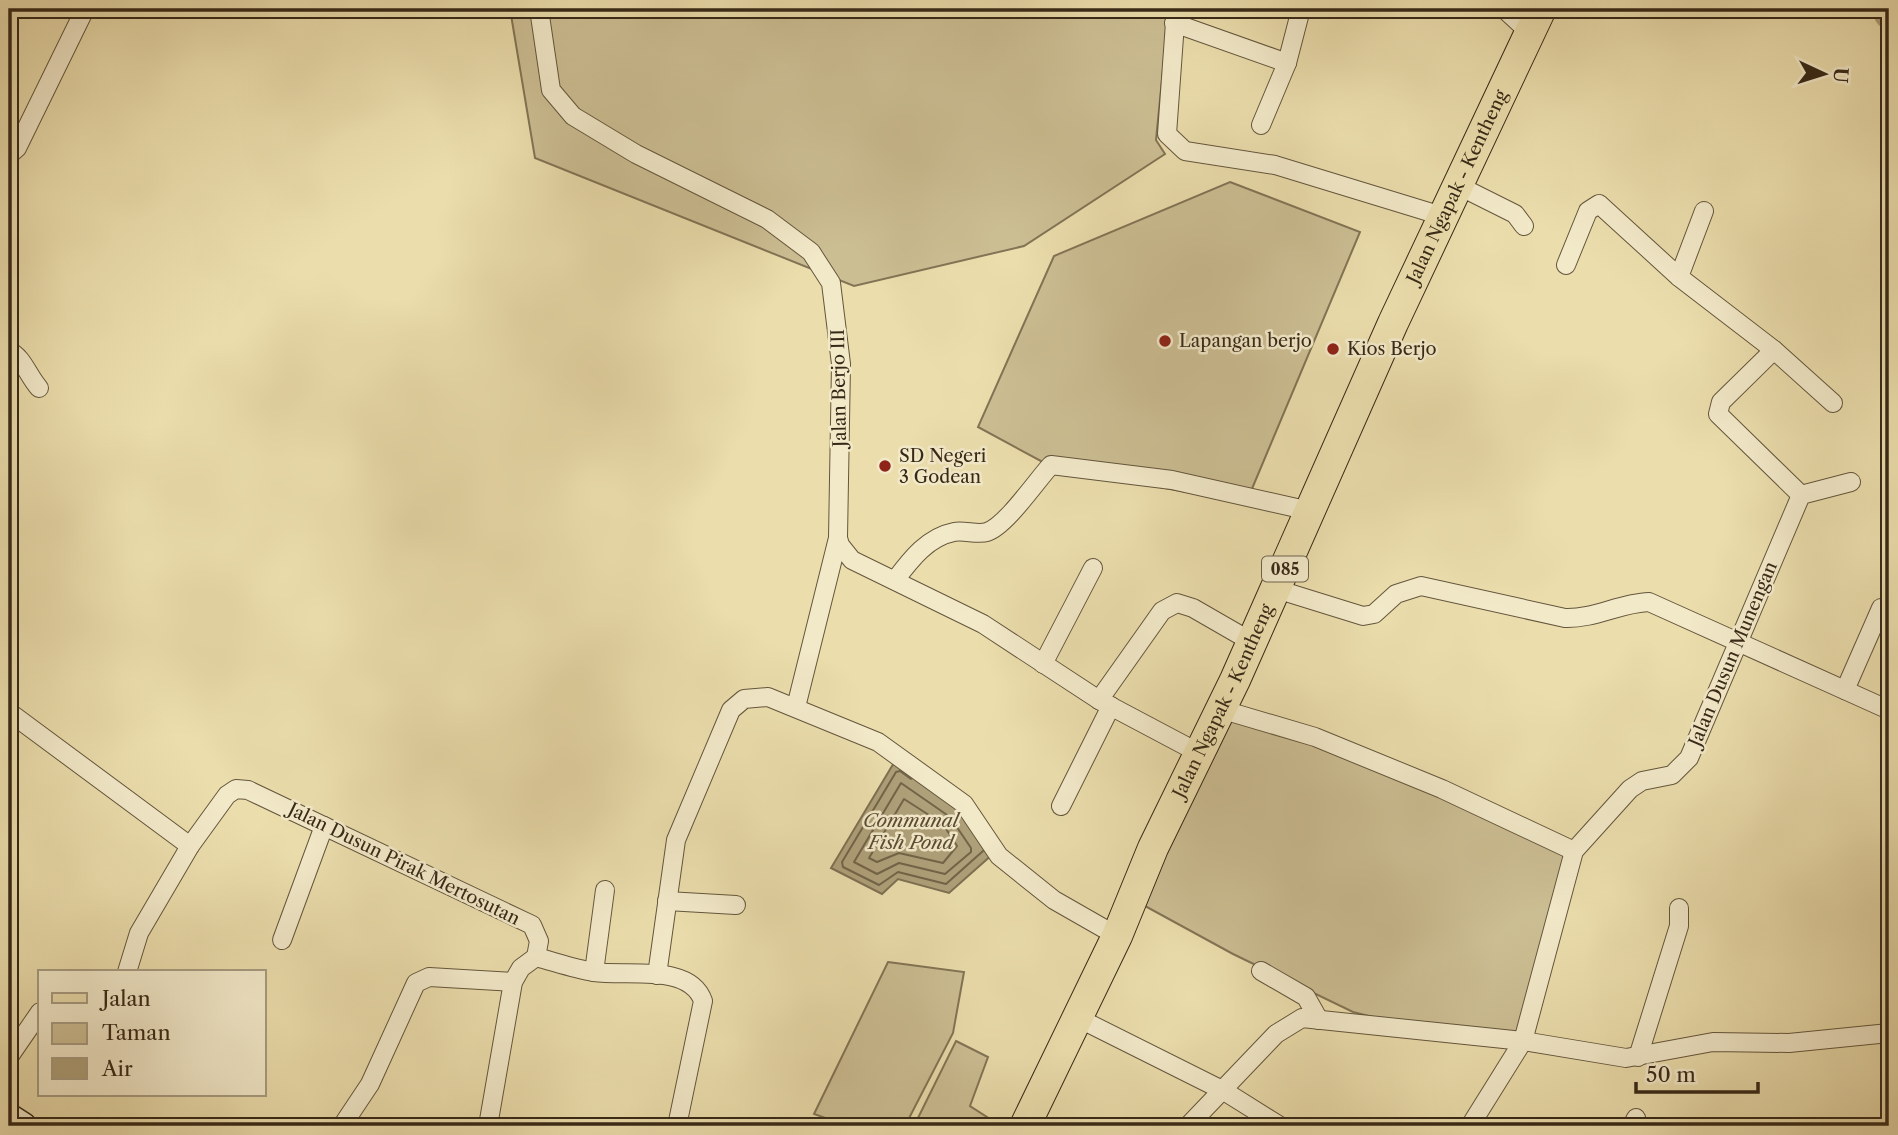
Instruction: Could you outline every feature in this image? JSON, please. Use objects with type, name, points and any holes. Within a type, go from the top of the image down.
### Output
[{"type":"main road","name":"Jalan Ngapak - Kentheng","points":[[1025,1126],[1117,936],[1153,848],[1252,642],[1457,185],[1536,21]]},
{"type":"main road","points":[[9,1117],[23,1126]]},
{"type":"street","points":[[9,155],[17,148],[85,9]]},
{"type":"street","name":"Jalan Berjo III","points":[[539,9],[551,90],[573,116],[636,154],[767,219],[811,252],[831,283],[841,364],[838,538],[796,707]]},
{"type":"street","points":[[1261,125],[1287,63],[1301,9]]},
{"type":"street","points":[[1504,9],[1536,21]]},
{"type":"street","points":[[1287,63],[1175,16],[1167,134],[1185,151],[1275,165],[1443,216]]},
{"type":"street","points":[[1457,185],[1516,214],[1524,226]]},
{"type":"street","points":[[1566,265],[1588,211],[1599,204],[1679,277],[1774,350],[1833,403]]},
{"type":"street","points":[[1679,277],[1704,211]]},
{"type":"street","points":[[1774,350],[1721,402],[1718,414],[1801,495],[1851,482]]},
{"type":"street","points":[[9,351],[22,361],[28,376],[40,388]]},
{"type":"street","points":[[896,579],[913,556],[934,540],[953,532],[988,532],[1001,522],[1051,464],[1172,480],[1310,511]]},
{"type":"street","name":"Jalan Dusun Munengan","points":[[1574,850],[1629,789],[1642,780],[1672,775],[1689,758],[1801,495]]},
{"type":"street","points":[[838,538],[839,545],[852,559],[983,624],[1105,703],[1199,753]]},
{"type":"street","points":[[1043,664],[1093,569]]},
{"type":"street","points":[[1276,589],[1363,616],[1374,614],[1396,594],[1421,586],[1565,618],[1580,618],[1630,603],[1649,602],[1889,709]]},
{"type":"street","points":[[1061,806],[1105,703],[1162,611],[1177,603],[1193,608],[1252,642]]},
{"type":"street","points":[[1845,691],[1881,608]]},
{"type":"street","points":[[657,975],[676,840],[731,710],[744,699],[768,696],[889,750],[964,804],[999,856],[1054,900],[1117,936]]},
{"type":"street","points":[[1220,709],[1326,741],[1442,789],[1574,850],[1523,1041],[1474,1125]]},
{"type":"street","points":[[9,712],[190,846],[139,933],[128,970]]},
{"type":"street","name":"Jalan Dusun Pirak Mertosutan","points":[[190,846],[228,795],[236,789],[248,790],[532,925],[539,941],[536,957]]},
{"type":"street","points":[[282,940],[324,826]]},
{"type":"street","points":[[594,972],[605,890]]},
{"type":"street","points":[[667,901],[736,905]]},
{"type":"street","points":[[1638,1057],[1679,926],[1679,908]]},
{"type":"street","points":[[488,1126],[513,982],[521,968],[536,957],[594,972],[657,975],[690,982],[699,989],[703,1001],[677,1126]]},
{"type":"street","points":[[1261,971],[1306,997],[1320,1020]]},
{"type":"street","points":[[342,1126],[370,1084],[416,983],[429,977],[513,982]]},
{"type":"street","points":[[9,1057],[38,1015]]},
{"type":"street","points":[[1076,1017],[1224,1091],[1280,1126]]},
{"type":"street","points":[[1188,1126],[1282,1030],[1301,1018],[1409,1032],[1523,1041],[1638,1057],[1713,1042],[1789,1043],[1889,1033]]},
{"type":"green space","points":[[510,9],[1169,9],[1156,140],[1165,154],[1024,246],[854,286],[535,158]]},
{"type":"green space","name":"Lapangan berjo","points":[[1230,182],[1360,232],[1246,503],[1052,467],[978,427],[1054,256]]},
{"type":"green space","points":[[1220,709],[1315,737],[1574,851],[1529,1044],[1397,1023],[1353,1012],[1233,954],[1134,900]]},
{"type":"green space","points":[[888,962],[964,972],[953,1033],[905,1126],[848,1126],[814,1114]]},
{"type":"green space","points":[[956,1041],[988,1057],[970,1106],[1001,1126],[914,1126]]},
{"type":"water","name":"Communal Fish Pond","points":[[895,761],[962,806],[994,853],[949,893],[898,879],[882,894],[831,868]]},
{"type":"waterway","points":[[1888,9],[1889,14]]},
{"type":"place","name":"Lapangan berjo","points":[[1165,341]]},
{"type":"place","name":"Kios Berjo","points":[[1333,349]]},
{"type":"place","name":"SD Negeri 3 Godean","points":[[885,466]]}]
